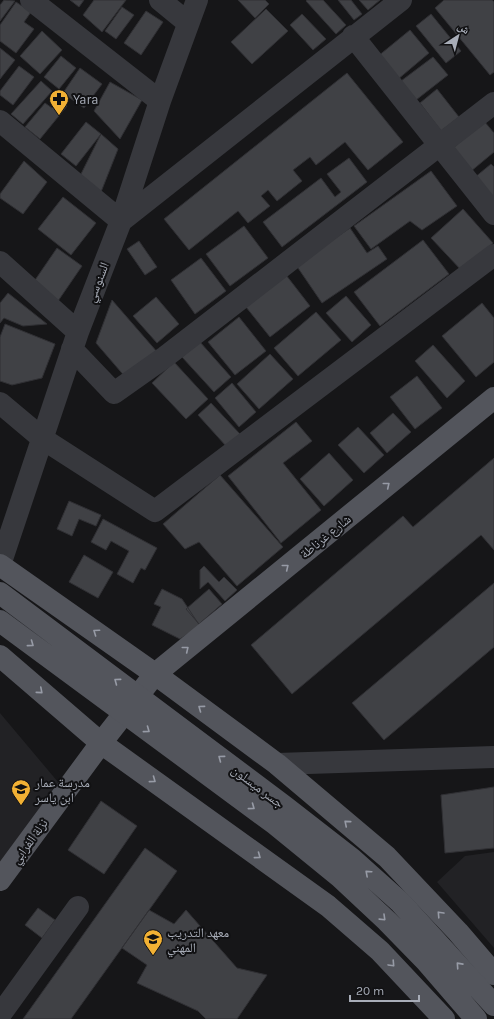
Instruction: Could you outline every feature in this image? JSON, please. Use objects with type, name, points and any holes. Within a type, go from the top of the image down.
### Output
[{"type":"main road","name":"شارع غرناطة","points":[[101,743],[155,674],[494,398]]},
{"type":"main road","points":[[0,565],[155,674],[277,764],[387,857],[458,932],[494,974]]},
{"type":"main road","name":"جسر ميسلون","points":[[0,593],[284,806],[352,859],[400,902],[494,1005]]},
{"type":"main road","name":"جسر ميسلون","points":[[0,621],[275,824],[340,877],[387,921],[426,961],[476,1019]]},
{"type":"main road","points":[[0,656],[101,743],[328,906],[380,951],[444,1019]]},
{"type":"main road","name":"نزلة الفرابي","points":[[0,880],[101,743]]},
{"type":"street","points":[[31,0],[160,101]]},
{"type":"street","points":[[160,0],[188,23]]},
{"type":"street","name":"السنوسي","points":[[0,565],[75,340],[121,221],[160,101],[197,0]]},
{"type":"street","points":[[0,121],[121,221],[353,36],[401,0]]},
{"type":"street","points":[[353,36],[494,214]]},
{"type":"street","points":[[0,262],[75,340],[114,393],[172,352],[494,103]]},
{"type":"street","points":[[0,403],[42,439],[155,511],[494,255]]},
{"type":"street","points":[[277,764],[494,757]]},
{"type":"street","points":[[0,1015],[78,907]]},
{"type":"shaded area","name":"مدرسة عمار ابن ياسر","points":[[0,713],[58,782],[0,866]]},
{"type":"shaded area","points":[[494,852],[494,948],[437,882],[465,856]]},
{"type":"building","points":[[4,0],[15,1],[0,21],[0,5]]},
{"type":"building","points":[[70,0],[84,0],[79,7]]},
{"type":"building","points":[[94,0],[126,0],[102,32],[83,15]]},
{"type":"building","points":[[238,0],[265,0],[269,4],[255,18]]},
{"type":"building","points":[[323,0],[346,25],[336,34],[306,1]]},
{"type":"building","points":[[338,0],[351,0],[362,14],[354,20]]},
{"type":"building","points":[[359,0],[380,0],[368,10]]},
{"type":"building","points":[[444,0],[492,0],[494,2],[494,72],[490,75],[435,8]]},
{"type":"building","points":[[16,2],[31,12],[24,22],[34,29],[16,53],[0,41],[0,25]]},
{"type":"building","points":[[122,7],[134,15],[116,39],[105,31]]},
{"type":"building","points":[[266,9],[288,31],[252,64],[231,42]]},
{"type":"building","points":[[146,11],[163,22],[141,55],[124,43]]},
{"type":"building","points":[[302,14],[326,39],[313,50],[290,25]]},
{"type":"building","points":[[431,14],[461,51],[446,63],[416,26]]},
{"type":"building","points":[[410,30],[429,53],[397,80],[377,57]]},
{"type":"building","points":[[42,31],[62,50],[40,74],[20,56]]},
{"type":"building","points":[[0,48],[15,60],[0,79]]},
{"type":"building","points":[[61,56],[76,68],[59,89],[44,77]]},
{"type":"building","points":[[433,57],[448,75],[416,100],[401,81]]},
{"type":"building","points":[[19,66],[34,77],[13,105],[0,95],[0,91]]},
{"type":"building","points":[[80,68],[102,84],[84,108],[63,93]]},
{"type":"building","points":[[347,73],[403,142],[368,170],[345,142],[316,165],[310,157],[293,170],[302,181],[277,201],[268,190],[261,196],[270,206],[248,223],[238,211],[189,250],[164,219]]},
{"type":"building","points":[[41,81],[52,91],[23,124],[11,114]]},
{"type":"building","points":[[110,82],[142,100],[120,139],[94,111]]},
{"type":"building","points":[[437,89],[459,117],[441,131],[420,103]]},
{"type":"building","points":[[59,99],[67,106],[40,139],[25,127],[45,103],[52,108]]},
{"type":"building","points":[[484,121],[494,133],[494,152],[470,172],[451,150]]},
{"type":"building","points":[[86,122],[101,134],[76,166],[61,154]]},
{"type":"building","points":[[101,134],[118,149],[99,197],[80,176]]},
{"type":"building","points":[[349,158],[367,182],[282,247],[263,222],[321,178],[335,197],[341,192],[327,174]]},
{"type":"building","points":[[24,161],[47,182],[23,214],[0,198],[0,194]]},
{"type":"building","points":[[491,164],[494,167],[494,202],[474,178]]},
{"type":"building","points":[[431,171],[457,206],[422,230],[410,221],[371,249],[354,226]]},
{"type":"building","points":[[63,197],[96,223],[71,255],[38,229]]},
{"type":"building","points":[[463,209],[493,243],[462,271],[431,238]]},
{"type":"building","points":[[244,226],[268,258],[230,286],[206,254]]},
{"type":"building","points":[[350,228],[367,253],[378,246],[387,259],[322,303],[296,265]]},
{"type":"building","points":[[423,240],[449,274],[380,326],[354,292]]},
{"type":"building","points":[[139,241],[157,267],[145,275],[127,249]]},
{"type":"building","points":[[57,248],[82,266],[58,301],[33,283]]},
{"type":"building","points":[[201,258],[226,291],[195,314],[171,280]]},
{"type":"building","points":[[286,275],[310,306],[270,337],[246,307]]},
{"type":"building","points":[[8,293],[47,324],[23,326],[4,318],[0,323],[0,303]]},
{"type":"building","points":[[346,296],[371,325],[352,342],[326,313]]},
{"type":"building","points":[[156,297],[179,324],[157,343],[133,316]]},
{"type":"building","points":[[112,300],[158,353],[127,379],[96,343]]},
{"type":"building","points":[[482,303],[494,318],[494,362],[476,377],[442,336]]},
{"type":"building","points":[[316,312],[341,340],[298,376],[274,348]]},
{"type":"building","points":[[239,317],[266,351],[235,375],[208,342]]},
{"type":"building","points":[[5,324],[55,344],[42,378],[12,385],[0,381],[0,337]]},
{"type":"building","points":[[200,342],[231,377],[214,392],[182,357]]},
{"type":"building","points":[[433,345],[465,381],[447,398],[415,361]]},
{"type":"building","points":[[270,354],[293,379],[259,409],[237,384]]},
{"type":"building","points":[[174,362],[208,399],[186,419],[152,383]]},
{"type":"building","points":[[417,376],[442,408],[415,429],[390,397]]},
{"type":"building","points":[[232,383],[256,412],[239,427],[215,398]]},
{"type":"building","points":[[211,403],[240,434],[226,446],[198,415]]},
{"type":"building","points":[[393,413],[411,432],[387,453],[370,433]]},
{"type":"building","points":[[296,422],[312,441],[283,463],[321,510],[281,543],[228,476]]},
{"type":"building","points":[[358,427],[384,455],[364,473],[338,445]]},
{"type":"building","points":[[329,453],[353,480],[324,506],[300,479]]},
{"type":"building","points":[[494,458],[494,550],[481,535],[292,694],[251,645],[403,516],[413,527]]},
{"type":"building","points":[[220,475],[283,547],[237,586],[199,542],[185,549],[163,524]]},
{"type":"building","points":[[69,501],[101,515],[96,526],[79,519],[72,536],[57,529]]},
{"type":"building","points":[[103,519],[157,548],[145,570],[141,568],[133,583],[117,574],[129,551],[111,541],[106,550],[91,542]]},
{"type":"building","points":[[84,555],[113,572],[98,598],[69,582]]},
{"type":"building","points":[[204,566],[219,582],[224,577],[237,590],[225,601],[208,582],[200,589],[200,570]]},
{"type":"building","points":[[494,583],[494,647],[384,740],[352,703]]},
{"type":"building","points":[[162,589],[182,599],[200,626],[180,639],[152,625],[161,607],[154,604]]},
{"type":"building","points":[[209,589],[222,604],[199,624],[186,609]]},
{"type":"building","points":[[494,787],[494,848],[445,853],[441,795]]},
{"type":"building","points":[[101,801],[137,826],[104,874],[68,850]]},
{"type":"building","points":[[145,848],[177,871],[71,1019],[23,1019]]},
{"type":"building","points":[[38,908],[55,920],[42,938],[25,925]]},
{"type":"building","points":[[149,910],[174,924],[186,910],[237,968],[267,975],[237,1019],[206,1019],[198,1011],[137,983],[147,965],[122,948]]},
{"type":"place","name":"Yara","points":[[59,116]]},
{"type":"place","name":"مدرسة عمار ابن ياسر","points":[[21,806]]},
{"type":"place","name":"معهد التدريب المهني","points":[[153,956]]}]
